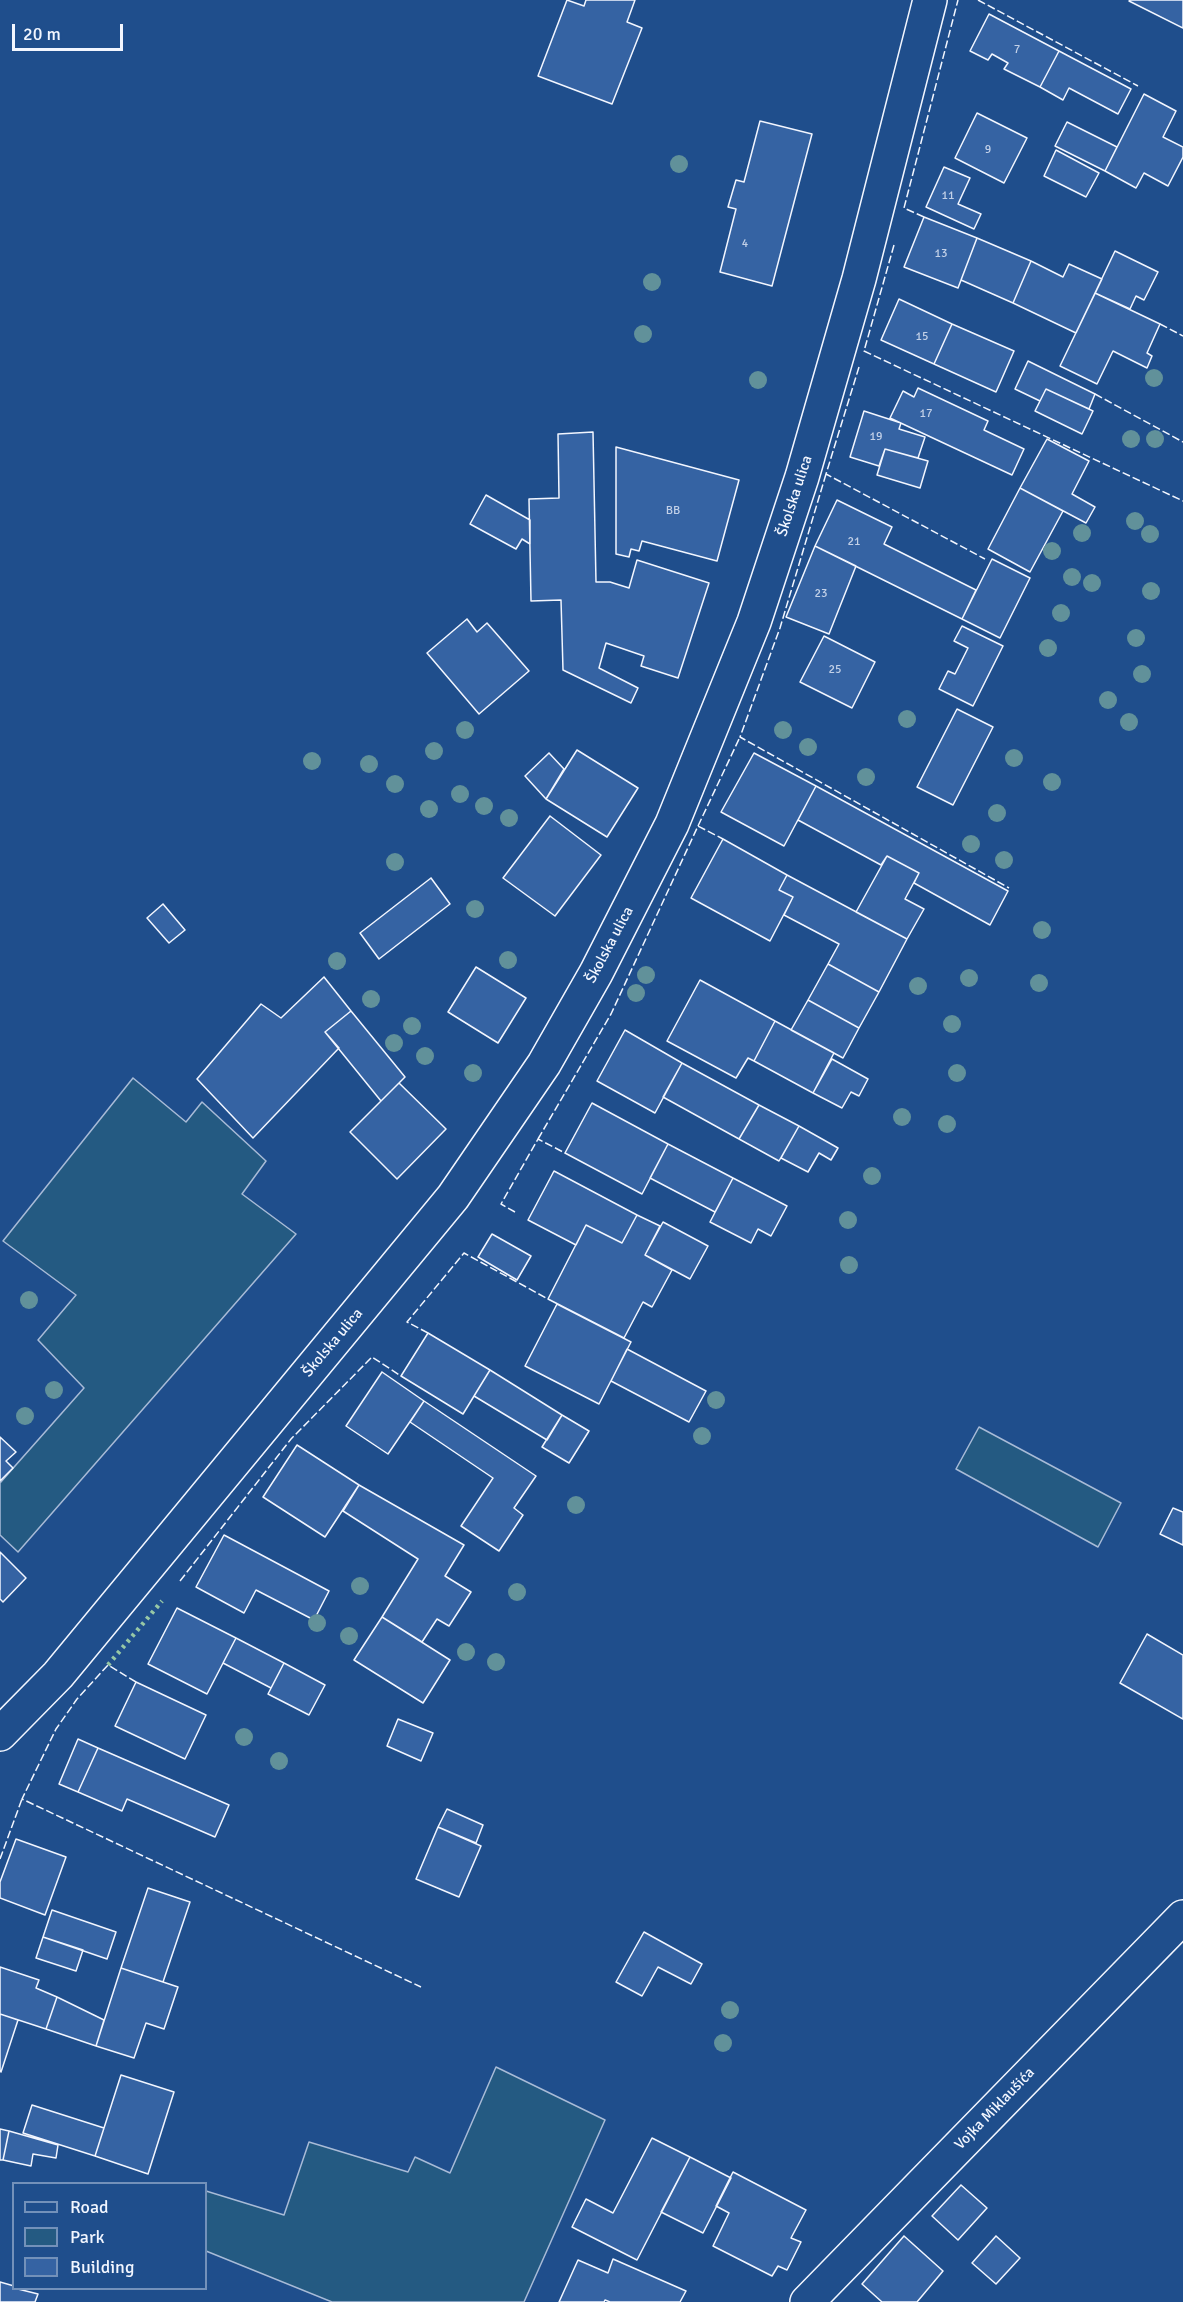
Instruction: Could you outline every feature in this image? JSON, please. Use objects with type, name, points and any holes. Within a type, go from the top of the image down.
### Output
[{"type":"street","name":"Školska ulica","points":[[0,1734],[58,1675],[453,1197],[544,1064],[596,973],[672,824],[754,622],[802,477],[859,279],[930,0]]},
{"type":"street","name":"Vojka Miklaušića","points":[[807,2302],[1183,1917]]},
{"type":"green space","points":[[133,1078],[186,1122],[202,1102],[266,1161],[242,1194],[296,1234],[18,1552],[0,1535],[0,1483],[84,1388],[38,1340],[76,1295],[3,1241]]},
{"type":"green space","points":[[979,1427],[1121,1503],[1098,1547],[956,1469]]},
{"type":"green space","points":[[496,2067],[605,2120],[524,2302],[332,2302],[207,2251],[207,2191],[284,2215],[309,2142],[408,2172],[415,2157],[450,2173]]},
{"type":"building","points":[[567,0],[584,6],[586,0],[635,0],[627,22],[642,28],[612,104],[538,76]]},
{"type":"building","points":[[1183,0],[1183,28],[1129,1]]},
{"type":"building","points":[[989,14],[1059,51],[1040,87],[1004,69],[1008,63],[992,54],[988,60],[970,51]]},
{"type":"building","points":[[1059,51],[1131,89],[1118,114],[1069,88],[1063,100],[1040,87]]},
{"type":"building","points":[[1144,94],[1176,111],[1163,137],[1183,147],[1183,157],[1168,186],[1144,173],[1136,188],[1105,171]]},
{"type":"building","points":[[977,113],[1027,138],[1004,183],[955,158]]},
{"type":"building","points":[[760,121],[812,134],[772,286],[720,272],[736,209],[728,207],[736,180],[744,182]]},
{"type":"building","points":[[1067,122],[1117,147],[1105,171],[1055,146]]},
{"type":"building","points":[[1056,150],[1099,173],[1086,197],[1044,176]]},
{"type":"building","points":[[944,167],[970,178],[958,204],[981,214],[974,229],[926,207]]},
{"type":"building","points":[[924,217],[977,238],[958,288],[904,267]]},
{"type":"building","points":[[977,238],[1031,261],[1013,303],[961,280]]},
{"type":"building","points":[[1115,251],[1158,272],[1144,300],[1136,296],[1130,309],[1095,293]]},
{"type":"building","points":[[1031,261],[1063,277],[1069,264],[1102,279],[1076,333],[1013,303]]},
{"type":"building","points":[[1095,293],[1160,324],[1147,353],[1152,356],[1147,368],[1113,351],[1097,384],[1060,366]]},
{"type":"building","points":[[899,299],[952,324],[934,364],[881,340]]},
{"type":"building","points":[[952,324],[1014,351],[996,392],[934,364]]},
{"type":"building","points":[[1028,361],[1095,394],[1089,409],[1046,389],[1040,401],[1015,389]]},
{"type":"building","points":[[918,388],[988,421],[984,430],[1024,449],[1012,475],[890,418],[903,391],[914,397]]},
{"type":"building","points":[[1046,389],[1093,411],[1082,434],[1035,411]]},
{"type":"building","points":[[864,411],[901,423],[899,429],[925,437],[918,458],[885,449],[879,466],[850,457]]},
{"type":"building","points":[[593,432],[596,582],[610,582],[629,588],[637,560],[709,583],[678,678],[641,666],[644,656],[606,643],[599,668],[638,688],[631,703],[563,670],[561,600],[531,601],[529,499],[559,498],[558,434]]},
{"type":"building","points":[[1047,439],[1089,461],[1072,494],[1095,507],[1086,523],[1020,488]]},
{"type":"building","points":[[616,447],[739,480],[717,561],[642,541],[639,551],[631,549],[629,557],[616,554]]},
{"type":"building","points":[[885,449],[928,461],[920,488],[877,475]]},
{"type":"building","points":[[1020,488],[1063,511],[1030,572],[988,549]]},
{"type":"building","points":[[486,495],[530,520],[530,544],[522,539],[516,549],[470,524]]},
{"type":"building","points":[[837,500],[892,527],[884,544],[976,590],[962,619],[815,546]]},
{"type":"building","points":[[815,546],[856,566],[829,634],[786,617]]},
{"type":"building","points":[[992,559],[1030,578],[1000,638],[962,619]]},
{"type":"building","points":[[467,619],[477,632],[487,623],[529,671],[479,714],[427,653]]},
{"type":"building","points":[[962,626],[1003,646],[973,706],[939,689],[948,671],[955,674],[968,648],[954,641]]},
{"type":"building","points":[[824,636],[875,662],[852,708],[800,682]]},
{"type":"building","points":[[957,709],[993,727],[953,805],[917,787]]},
{"type":"building","points":[[577,750],[638,788],[607,837],[546,799]]},
{"type":"building","points":[[549,753],[564,769],[546,799],[525,776]]},
{"type":"building","points":[[754,753],[816,786],[784,846],[721,812]]},
{"type":"building","points":[[816,786],[1008,891],[990,925],[914,883],[919,873],[887,856],[881,865],[798,820]]},
{"type":"building","points":[[550,816],[601,855],[555,916],[503,878]]},
{"type":"building","points":[[723,839],[787,875],[779,890],[793,897],[770,941],[691,898]]},
{"type":"building","points":[[887,856],[919,873],[905,899],[924,909],[907,939],[856,912]]},
{"type":"building","points":[[787,875],[907,939],[879,992],[828,964],[839,944],[784,915],[793,897],[779,890]]},
{"type":"building","points":[[431,878],[450,904],[379,959],[360,933]]},
{"type":"building","points":[[163,904],[185,930],[169,943],[147,918]]},
{"type":"building","points":[[828,964],[879,992],[859,1028],[808,1000]]},
{"type":"building","points":[[476,967],[526,998],[498,1043],[448,1012]]},
{"type":"building","points":[[324,977],[351,1011],[325,1032],[339,1048],[253,1138],[197,1079],[261,1004],[281,1018]]},
{"type":"building","points":[[700,980],[775,1021],[754,1061],[748,1058],[736,1078],[667,1041]]},
{"type":"building","points":[[808,1000],[859,1028],[843,1058],[791,1030]]},
{"type":"building","points":[[351,1011],[405,1077],[381,1101],[325,1032]]},
{"type":"building","points":[[775,1021],[834,1053],[813,1093],[754,1061]]},
{"type":"building","points":[[625,1030],[682,1063],[655,1113],[597,1081]]},
{"type":"building","points":[[832,1059],[868,1079],[859,1096],[851,1092],[842,1108],[813,1093]]},
{"type":"building","points":[[682,1063],[759,1105],[739,1139],[663,1097]]},
{"type":"building","points":[[399,1083],[446,1129],[397,1179],[350,1132]]},
{"type":"building","points":[[592,1103],[668,1144],[642,1194],[565,1153]]},
{"type":"building","points":[[759,1105],[799,1126],[779,1161],[739,1139]]},
{"type":"building","points":[[799,1126],[838,1148],[831,1160],[819,1153],[808,1172],[781,1158]]},
{"type":"building","points":[[668,1144],[733,1178],[715,1212],[650,1178]]},
{"type":"building","points":[[554,1171],[637,1215],[622,1243],[586,1225],[576,1245],[528,1220]]},
{"type":"building","points":[[733,1178],[787,1206],[771,1236],[758,1229],[751,1243],[710,1222]]},
{"type":"building","points":[[637,1215],[660,1226],[645,1255],[672,1270],[652,1307],[643,1302],[624,1338],[548,1299],[586,1225],[622,1243]]},
{"type":"building","points":[[663,1222],[708,1246],[690,1279],[645,1255]]},
{"type":"building","points":[[492,1234],[531,1256],[517,1280],[478,1257]]},
{"type":"building","points":[[557,1304],[631,1342],[599,1404],[525,1366]]},
{"type":"building","points":[[428,1333],[490,1370],[463,1414],[401,1376]]},
{"type":"building","points":[[627,1349],[706,1391],[689,1422],[611,1381]]},
{"type":"building","points":[[490,1370],[562,1415],[547,1440],[474,1396]]},
{"type":"building","points":[[382,1372],[424,1401],[388,1454],[346,1426]]},
{"type":"building","points":[[424,1401],[536,1476],[514,1508],[523,1515],[499,1551],[461,1526],[493,1478],[410,1422]]},
{"type":"building","points":[[562,1415],[589,1431],[569,1463],[542,1447]]},
{"type":"building","points":[[0,1437],[16,1452],[6,1461],[13,1468],[0,1481]]},
{"type":"building","points":[[297,1445],[359,1485],[325,1537],[263,1497]]},
{"type":"building","points":[[359,1485],[464,1545],[445,1576],[471,1592],[449,1626],[437,1619],[422,1642],[382,1617],[418,1559],[343,1511]]},
{"type":"building","points":[[1173,1508],[1183,1512],[1183,1545],[1160,1534]]},
{"type":"building","points":[[224,1535],[329,1591],[314,1620],[256,1590],[244,1613],[196,1587]]},
{"type":"building","points":[[0,1552],[26,1578],[3,1602],[0,1599]]},
{"type":"building","points":[[177,1608],[236,1638],[207,1694],[148,1664]]},
{"type":"building","points":[[382,1617],[450,1660],[423,1703],[354,1660]]},
{"type":"building","points":[[1147,1634],[1183,1655],[1183,1719],[1120,1683]]},
{"type":"building","points":[[236,1638],[284,1663],[271,1688],[223,1663]]},
{"type":"building","points":[[284,1663],[325,1685],[309,1715],[268,1694]]},
{"type":"building","points":[[136,1682],[206,1715],[185,1759],[115,1726]]},
{"type":"building","points":[[398,1719],[433,1733],[421,1761],[387,1746]]},
{"type":"building","points":[[78,1739],[98,1748],[78,1792],[59,1784]]},
{"type":"building","points":[[98,1748],[229,1805],[215,1837],[127,1799],[122,1811],[78,1792]]},
{"type":"building","points":[[447,1809],[483,1825],[476,1843],[438,1827]]},
{"type":"building","points":[[438,1827],[481,1846],[459,1897],[416,1879]]},
{"type":"building","points":[[16,1839],[66,1857],[45,1915],[0,1898],[0,1882]]},
{"type":"building","points":[[148,1888],[190,1902],[163,1982],[121,1968]]},
{"type":"building","points":[[52,1910],[116,1932],[107,1959],[43,1937]]},
{"type":"building","points":[[644,1932],[702,1964],[691,1984],[658,1967],[642,1996],[616,1982]]},
{"type":"building","points":[[43,1937],[83,1950],[76,1971],[36,1958]]},
{"type":"building","points":[[0,1967],[39,1980],[36,1988],[57,1997],[46,2029],[0,2014]]},
{"type":"building","points":[[121,1968],[178,1987],[164,2029],[146,2023],[134,2058],[96,2046]]},
{"type":"building","points":[[57,1997],[104,2020],[96,2046],[46,2029]]},
{"type":"building","points":[[0,2014],[18,2020],[1,2072],[0,2071]]},
{"type":"building","points":[[121,2075],[174,2092],[148,2174],[95,2156]]},
{"type":"building","points":[[32,2105],[104,2128],[95,2156],[23,2133]]},
{"type":"building","points":[[0,2129],[9,2131],[3,2160],[0,2160]]},
{"type":"building","points":[[9,2131],[58,2145],[56,2158],[33,2154],[31,2166],[3,2160]]},
{"type":"building","points":[[652,2138],[690,2157],[637,2260],[572,2227],[586,2199],[613,2213]]},
{"type":"building","points":[[690,2157],[731,2178],[703,2233],[661,2212]]},
{"type":"building","points":[[733,2172],[806,2210],[791,2238],[801,2242],[787,2270],[778,2266],[772,2276],[713,2246],[729,2213],[716,2206]]},
{"type":"building","points":[[961,2185],[987,2208],[958,2240],[932,2216]]},
{"type":"building","points":[[904,2236],[943,2271],[917,2302],[882,2302],[862,2284]]},
{"type":"building","points":[[996,2236],[1020,2258],[996,2284],[972,2263]]},
{"type":"building","points":[[613,2259],[686,2291],[680,2302],[610,2302],[605,2300],[604,2302],[559,2302],[578,2260],[608,2273]]},
{"type":"building","points":[[0,2282],[12,2285],[12,2290],[38,2294],[35,2302],[0,2302]]},
{"type":"hedge","points":[[108,1665],[162,1601]]},
{"type":"fence","points":[[924,217],[904,208],[958,0]]},
{"type":"fence","points":[[978,0],[1138,86]]},
{"type":"fence","points":[[894,245],[864,351],[1183,501]]},
{"type":"fence","points":[[1160,324],[1183,336]]},
{"type":"fence","points":[[859,367],[826,474],[985,559]]},
{"type":"fence","points":[[1095,394],[1183,442]]},
{"type":"fence","points":[[826,474],[780,628],[740,737],[1009,888]]},
{"type":"fence","points":[[698,826],[740,737]]},
{"type":"fence","points":[[538,1139],[611,1014],[698,826],[723,839]]},
{"type":"fence","points":[[515,1212],[501,1204],[538,1139],[565,1153]]},
{"type":"fence","points":[[428,1333],[407,1322],[464,1253],[548,1299]]},
{"type":"fence","points":[[180,1581],[291,1439],[372,1357],[401,1376]]},
{"type":"fence","points":[[136,1682],[108,1665],[77,1699],[56,1729],[22,1799],[421,1987]]},
{"type":"fence","points":[[0,1859],[22,1799]]}]
